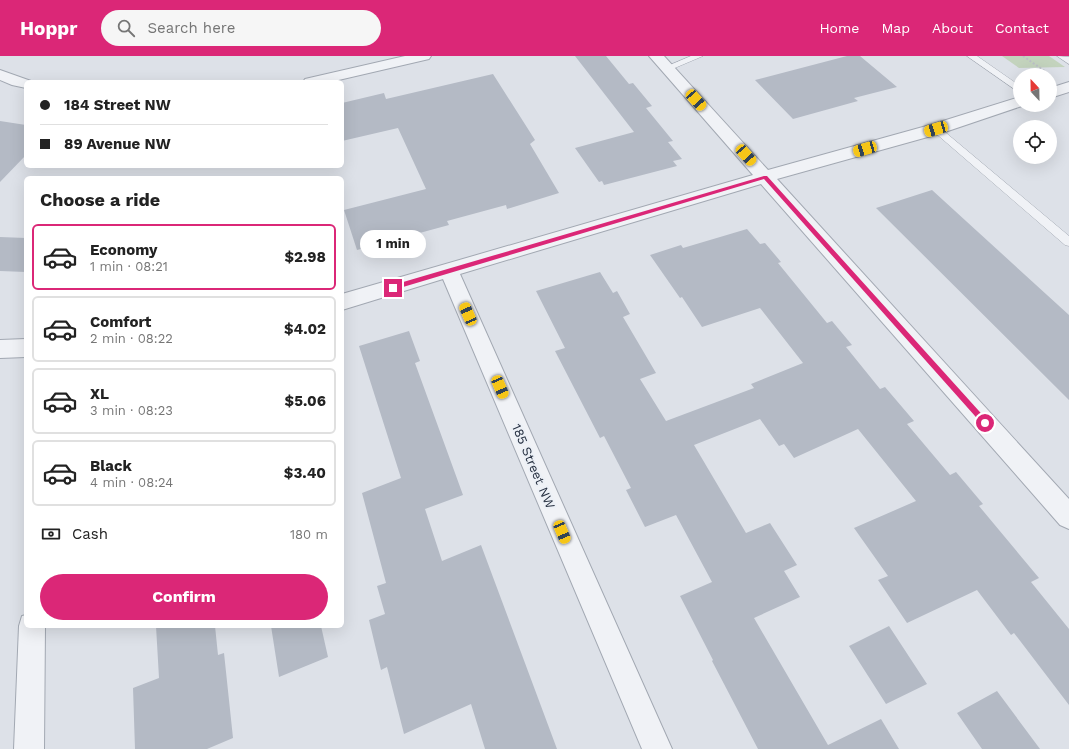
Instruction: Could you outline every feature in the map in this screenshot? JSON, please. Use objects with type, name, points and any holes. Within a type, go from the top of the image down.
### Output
[{"type":"street","points":[[319,80],[424,56]]},
{"type":"street","points":[[656,56],[1069,517]]},
{"type":"street","points":[[0,74],[24,84]]},
{"type":"street","points":[[1057,91],[1069,87]]},
{"type":"street","points":[[344,301],[765,177],[936,129],[1013,104]]},
{"type":"street","name":"185 Street NW","points":[[449,271],[657,749]]},
{"type":"street","points":[[0,349],[24,348]]},
{"type":"street","points":[[29,749],[32,628]]},
{"type":"lane","points":[[667,68],[699,56]]},
{"type":"lane","points":[[971,56],[1013,85]]},
{"type":"lane","points":[[1061,56],[1069,61]]},
{"type":"lane","points":[[936,129],[1069,242]]},
{"type":"path","points":[[1023,56],[1040,68]]},
{"type":"green space","points":[[1002,56],[1049,56],[1065,67],[1019,68]]},
{"type":"building","points":[[575,56],[606,56],[629,84],[633,83],[652,106],[646,108],[673,141],[668,142],[682,159],[673,161],[677,166],[604,185],[602,181],[599,182],[575,148],[634,132]]},
{"type":"building","points":[[847,56],[860,56],[897,87],[854,98],[858,101],[793,119],[755,80]]},
{"type":"building","points":[[493,74],[535,140],[530,144],[559,193],[507,209],[506,205],[447,221],[449,225],[357,250],[344,210],[426,189],[398,128],[344,141],[344,103],[384,93],[386,99]]},
{"type":"building","points":[[0,121],[24,125],[24,157],[0,182]]},
{"type":"building","points":[[932,190],[1069,315],[1069,400],[876,208]]},
{"type":"building","points":[[747,229],[760,244],[765,243],[781,262],[778,263],[827,323],[832,321],[852,345],[846,347],[880,389],[885,387],[914,421],[907,424],[950,475],[956,472],[983,504],[979,506],[1039,578],[1031,582],[1069,629],[1069,705],[1014,633],[1011,635],[977,590],[907,623],[878,580],[888,576],[854,528],[916,501],[858,429],[794,458],[784,444],[779,446],[760,419],[694,445],[746,533],[770,523],[797,565],[784,571],[800,597],[754,618],[828,745],[881,719],[899,749],[758,749],[680,596],[712,582],[676,515],[645,527],[626,490],[631,488],[604,436],[600,438],[555,351],[565,348],[536,291],[600,272],[613,293],[617,291],[630,314],[623,317],[656,373],[640,379],[666,421],[754,388],[751,384],[803,363],[760,308],[702,327],[682,297],[680,298],[650,255],[681,245],[683,248]]},
{"type":"building","points":[[0,237],[24,238],[24,272],[0,271]]},
{"type":"building","points":[[409,331],[420,361],[415,363],[463,495],[425,509],[442,561],[481,545],[557,749],[485,749],[471,704],[404,734],[387,667],[381,670],[369,620],[385,614],[377,586],[386,583],[362,493],[401,478],[359,346]]},
{"type":"building","points":[[889,626],[927,684],[886,704],[849,646]]},
{"type":"building","points":[[156,628],[215,628],[218,655],[224,653],[233,738],[207,749],[135,749],[133,688],[159,678]]},
{"type":"building","points":[[271,628],[321,628],[328,657],[279,677]]},
{"type":"building","points":[[997,691],[1040,749],[982,749],[957,713]]},
{"type":"route","points":[[393,288],[765,177],[985,423]]}]
